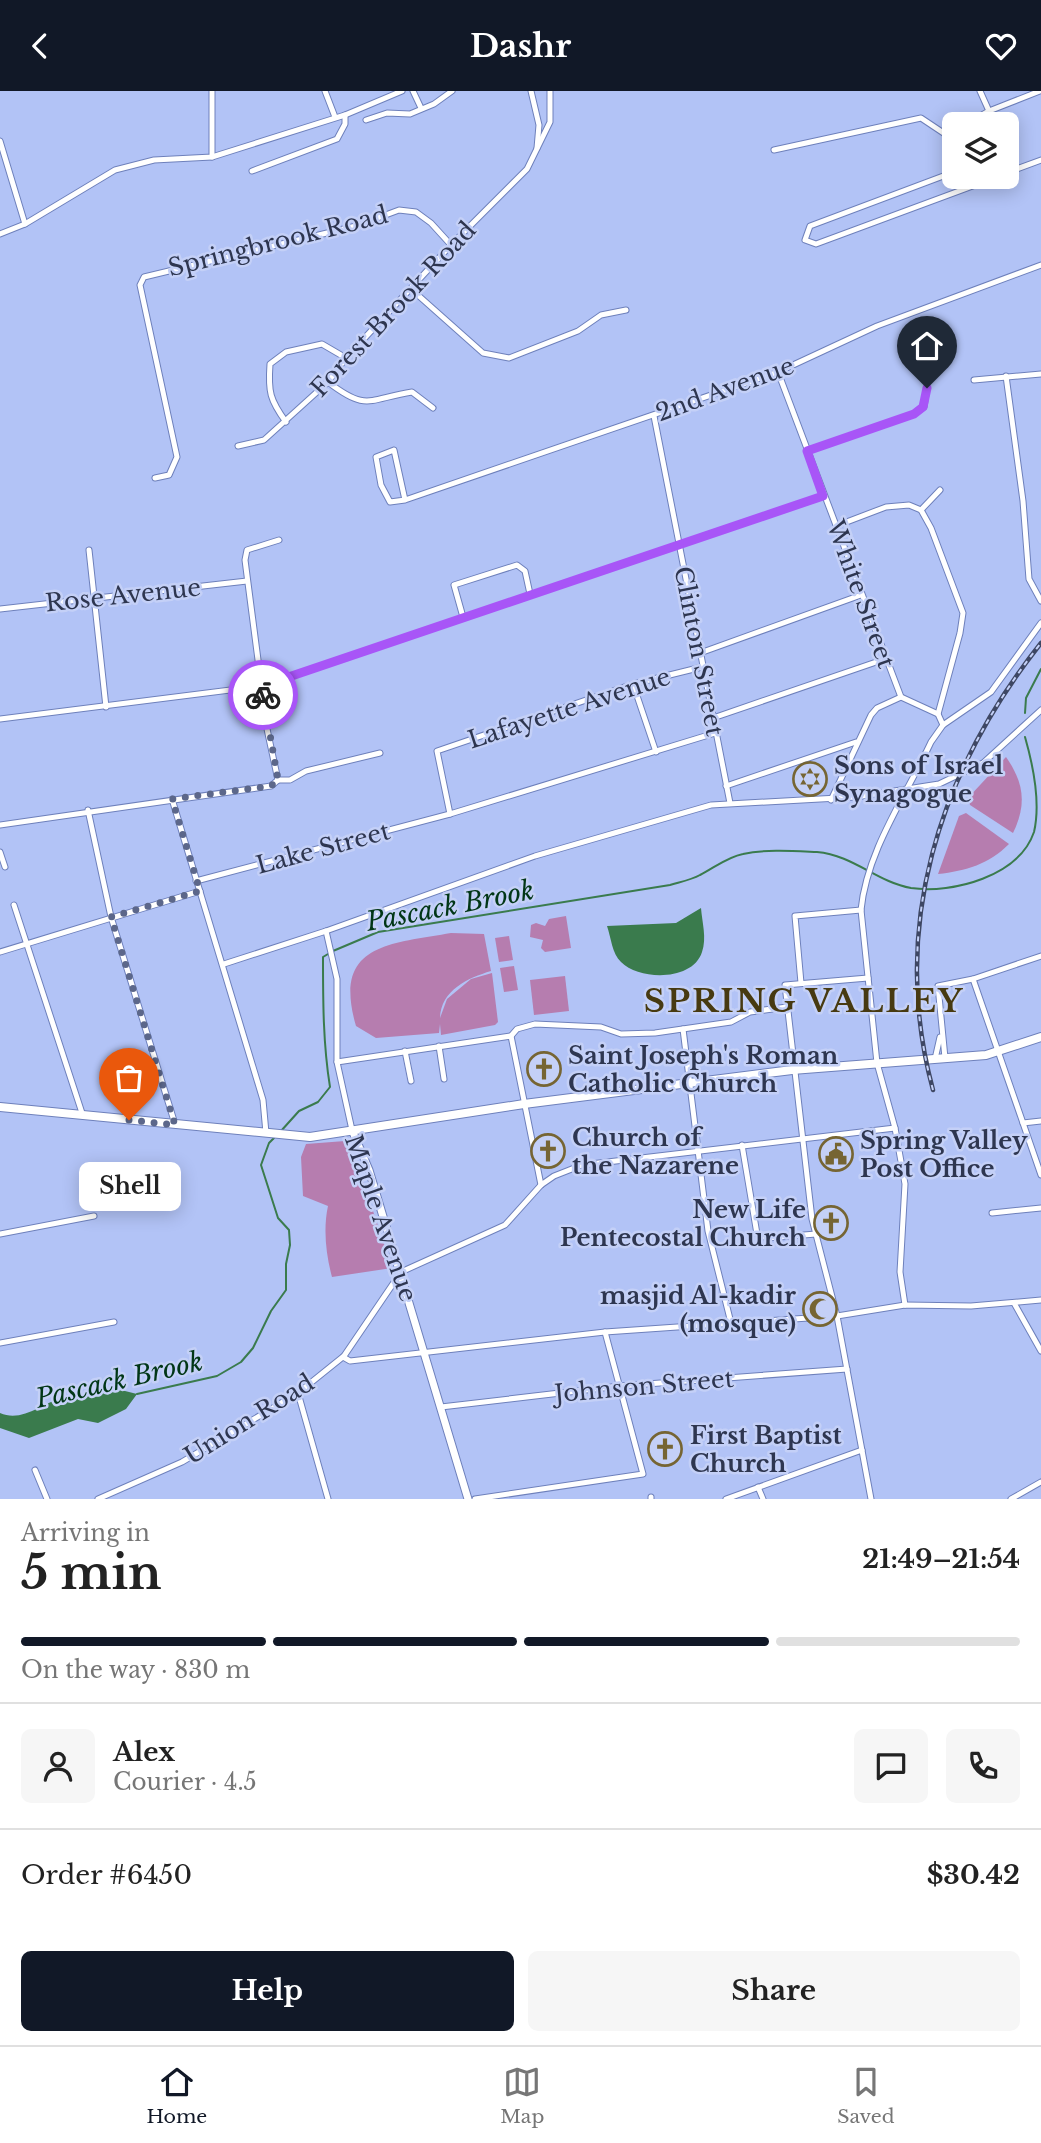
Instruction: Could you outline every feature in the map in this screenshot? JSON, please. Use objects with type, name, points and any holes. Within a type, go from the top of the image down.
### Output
[{"type":"main road","points":[[0,1107],[310,1137],[524,1104],[793,1070],[999,1052],[1041,1037]]},
{"type":"street","points":[[212,91],[212,157]]},
{"type":"street","points":[[326,91],[335,117]]},
{"type":"street","points":[[0,235],[25,224],[116,170],[154,160],[212,157],[345,115],[402,91]]},
{"type":"street","points":[[413,91],[421,108]]},
{"type":"street","points":[[366,120],[387,113],[410,114],[452,91]]},
{"type":"street","points":[[531,91],[539,125],[536,154]]},
{"type":"street","name":"Forest Brook Road","points":[[238,446],[264,440],[328,382],[346,358],[451,245],[527,169],[550,122],[550,91]]},
{"type":"street","points":[[981,91],[989,111],[1040,91]]},
{"type":"street","points":[[252,171],[337,139],[345,124],[345,115]]},
{"type":"street","points":[[774,150],[921,118],[942,128]]},
{"type":"street","points":[[0,141],[25,224]]},
{"type":"street","points":[[1019,168],[1041,160]]},
{"type":"street","points":[[942,176],[810,226],[806,240],[816,244],[962,189]]},
{"type":"street","name":"Springbrook Road","points":[[155,478],[169,475],[177,457],[140,285],[144,277],[356,226],[399,210],[416,212],[432,223],[451,245]]},
{"type":"street","name":"2nd Avenue","points":[[405,500],[778,372],[877,326],[1041,265]]},
{"type":"street","points":[[411,289],[483,353],[509,358],[578,331],[601,315],[625,310]]},
{"type":"street","points":[[286,422],[272,402],[270,364],[285,352],[322,344],[346,358]]},
{"type":"street","name":"White Street","points":[[778,372],[901,697]]},
{"type":"street","points":[[974,380],[1041,374]]},
{"type":"street","points":[[1006,376],[1023,501],[1029,579],[1041,601]]},
{"type":"street","points":[[328,382],[350,399],[363,403],[412,392],[433,408]]},
{"type":"street","points":[[807,451],[914,414],[923,407],[927,388]]},
{"type":"street","name":"Clinton Street","points":[[654,416],[730,803]]},
{"type":"street","points":[[394,450],[405,500],[390,502],[381,485],[376,457],[394,450]]},
{"type":"street","points":[[921,510],[940,490]]},
{"type":"street","points":[[0,719],[262,686],[823,496]]},
{"type":"street","points":[[836,526],[886,507],[909,505],[921,510],[931,528],[962,613],[960,633],[938,714],[943,725]]},
{"type":"street","points":[[278,780],[245,560],[247,550],[279,540]]},
{"type":"street","points":[[89,550],[106,707]]},
{"type":"street","points":[[463,617],[454,585],[517,565],[525,571],[530,594]]},
{"type":"street","name":"Rose Avenue","points":[[0,609],[247,581]]},
{"type":"street","name":"Lafayette Avenue","points":[[700,653],[861,595]]},
{"type":"street","points":[[905,1305],[900,1272],[905,1184],[877,1063],[861,910],[867,875],[931,742],[943,725],[991,692],[1041,623]]},
{"type":"street","points":[[713,718],[885,659]]},
{"type":"street","name":"Lafayette Avenue","points":[[450,814],[437,751],[633,684],[702,667]]},
{"type":"street","points":[[633,684],[656,753],[715,733]]},
{"type":"street","points":[[831,800],[856,742],[877,708],[901,697],[938,714]]},
{"type":"street","points":[[224,964],[326,931],[535,856],[690,810],[730,803],[831,800],[949,781],[978,767],[1041,710]]},
{"type":"street","points":[[726,786],[856,742]]},
{"type":"street","points":[[0,825],[88,810],[271,786],[278,780],[290,780],[306,771],[380,753]]},
{"type":"street","name":"Lake Street","points":[[196,881],[450,814],[656,753]]},
{"type":"street","points":[[172,799],[224,964],[263,1100],[269,1133]]},
{"type":"street","points":[[88,810],[111,917],[175,1125]]},
{"type":"street","points":[[0,852],[5,867]]},
{"type":"street","points":[[0,952],[200,891]]},
{"type":"street","points":[[14,905],[83,1116]]},
{"type":"street","points":[[801,983],[795,916],[861,910]]},
{"type":"street","name":"Maple Avenue","points":[[326,931],[337,979],[334,1038],[337,1062],[352,1130],[369,1170],[468,1499]]},
{"type":"street","points":[[940,1059],[938,986],[973,979],[1041,956]]},
{"type":"street","points":[[868,978],[785,985],[793,1070],[816,1234],[837,1316],[871,1499]]},
{"type":"street","points":[[973,979],[1041,1175]]},
{"type":"street","points":[[337,1062],[511,1036],[517,1029],[535,1024],[601,1027],[621,1034],[732,1022],[750,1012],[787,1007]]},
{"type":"street","points":[[683,1029],[708,1231],[731,1323]]},
{"type":"street","points":[[511,1036],[541,1185]]},
{"type":"street","points":[[439,1045],[444,1079]]},
{"type":"street","points":[[405,1051],[411,1081]]},
{"type":"street","points":[[1023,1123],[1041,1121]]},
{"type":"street","points":[[401,1272],[505,1225],[541,1185],[554,1176],[582,1165],[894,1128]]},
{"type":"street","points":[[743,1146],[755,1229],[767,1238],[816,1234]]},
{"type":"street","points":[[992,1213],[1041,1207]]},
{"type":"street","points":[[0,1234],[94,1216]]},
{"type":"street","name":"Union Road","points":[[98,1499],[182,1462],[298,1393],[342,1357],[401,1272]]},
{"type":"street","points":[[342,1357],[350,1361],[605,1332],[837,1316],[905,1305],[1041,1300]]},
{"type":"street","points":[[1014,1303],[1041,1351]]},
{"type":"street","points":[[0,1343],[114,1322]]},
{"type":"street","points":[[475,1499],[643,1474],[605,1332]]},
{"type":"street","name":"Johnson Street","points":[[441,1407],[620,1386],[847,1369]]},
{"type":"street","points":[[298,1393],[328,1499]]},
{"type":"street","points":[[726,1499],[862,1450]]},
{"type":"street","points":[[36,1470],[47,1499]]},
{"type":"street","points":[[1011,1499],[1041,1482]]},
{"type":"street","points":[[758,1487],[763,1499]]},
{"type":"shaded area","points":[[1006,757],[1017,776],[1022,794],[1020,813],[1013,833],[970,805],[968,798]]},
{"type":"shaded area","points":[[966,813],[1009,844],[993,857],[976,865],[938,874],[959,816]]},
{"type":"shaded area","points":[[701,908],[704,936],[702,952],[697,962],[688,968],[665,975],[640,973],[621,962],[616,955],[607,926],[676,923]]},
{"type":"shaded area","points":[[566,916],[571,948],[545,952],[541,948],[543,940],[530,937],[531,925],[536,923],[545,926],[549,919]]},
{"type":"shaded area","points":[[451,933],[484,934],[491,971],[473,977],[457,987],[445,1000],[440,1018],[447,999],[471,979],[492,973],[498,1022],[495,1025],[441,1035],[440,1024],[439,1033],[376,1038],[356,1026],[351,999],[352,978],[359,963],[371,953],[387,946]]},
{"type":"shaded area","points":[[509,936],[513,960],[499,962],[495,938]]},
{"type":"shaded area","points":[[514,966],[518,990],[504,992],[500,968]]},
{"type":"shaded area","points":[[565,976],[569,1011],[534,1015],[530,980]]},
{"type":"shaded area","points":[[345,1141],[357,1163],[392,1268],[332,1277],[326,1242],[328,1206],[303,1196],[301,1157],[306,1144]]},
{"type":"shaded area","points":[[121,1390],[137,1394],[126,1409],[98,1423],[78,1419],[29,1438],[0,1428],[0,1413],[16,1416],[70,1396]]},
{"type":"waterway","name":"Pascack Brook","points":[[1025,713],[1026,698],[1041,669]]},
{"type":"waterway","name":"Pascack Brook","points":[[333,951],[378,932],[670,885],[697,877],[737,855],[761,851],[830,854],[911,888],[964,885],[1000,871],[1026,847],[1034,832],[1036,796],[1025,737]]},
{"type":"waterway","name":"Pascack Brook","points":[[281,1131],[299,1111],[318,1102],[330,1087],[323,989],[323,957],[328,954]]},
{"type":"waterway","name":"Pascack Brook","points":[[137,1394],[217,1376],[241,1362],[253,1348],[271,1311],[286,1290],[289,1230],[278,1218],[261,1165],[269,1143],[274,1138]]},
{"type":"railway","points":[[933,1090],[921,1029],[917,970],[921,911],[932,854],[950,798],[975,744],[1005,693],[1041,643]]},
{"type":"way so far","points":[[129,1120],[175,1125],[111,917],[200,891],[172,799],[271,786],[278,780],[263,695]]},
{"type":"place","name":"Sons of Israel Synagogue","points":[[810,779]]},
{"type":"place","name":"Saint Joseph's Roman Catholic Church","points":[[544,1069]]},
{"type":"place","name":"Shell","points":[[129,1120]]},
{"type":"place","name":"Church of the Nazarene","points":[[548,1151]]},
{"type":"place","name":"Spring Valley Post Office","points":[[836,1154]]},
{"type":"place","name":"New Life Pentecostal Church","points":[[831,1223]]},
{"type":"place","name":"masjid Al-kadir (mosque)","points":[[820,1309]]},
{"type":"place","name":"First Baptist Church","points":[[665,1449]]},
{"type":"district","name":"SPRING VALLEY","points":[[804,1001]]},
{"type":"route","points":[[263,695],[262,686],[823,496],[807,451],[914,414],[923,407],[927,388]]}]
